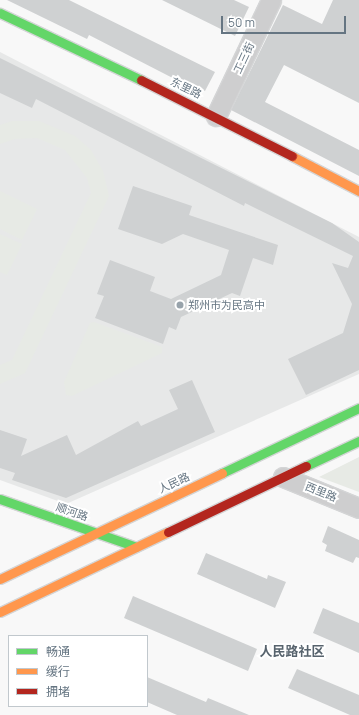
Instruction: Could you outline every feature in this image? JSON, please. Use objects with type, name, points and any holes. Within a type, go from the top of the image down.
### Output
[{"type":"main road","name":"东里路","points":[[0,13],[216,116],[359,191]]},
{"type":"main road","name":"人民路","points":[[0,579],[359,408]]},
{"type":"main road","points":[[0,612],[359,441]]},
{"type":"main road","name":"顺河路","points":[[0,499],[136,547]]},
{"type":"street","name":"工三街","points":[[216,116],[271,0]]},
{"type":"street","name":"西里路","points":[[283,477],[359,508]]},
{"type":"shaded area","name":"郑州市为民高中","points":[[0,52],[359,237],[359,374],[66,504],[0,480]]},
{"type":"shaded area","points":[[12,121],[39,121],[75,136],[91,150],[103,171],[109,196],[25,373],[0,384],[0,365],[12,360],[91,193],[87,178],[65,150],[37,138],[15,139],[0,144],[0,125]]},
{"type":"shaded area","points":[[0,191],[37,209],[22,240],[0,229]]},
{"type":"shaded area","points":[[0,234],[22,244],[7,275],[0,272]]},
{"type":"shaded area","points":[[94,322],[162,347],[162,353],[72,396],[66,395],[64,382],[90,323]]},
{"type":"shaded area","points":[[359,457],[359,492],[319,477]]},
{"type":"building","points":[[7,0],[69,0],[215,72],[205,91],[197,87],[196,90],[89,35],[87,39]]},
{"type":"building","points":[[162,0],[234,0],[249,7],[235,36]]},
{"type":"building","points":[[333,0],[359,0],[359,103],[284,65],[265,102],[359,150],[359,176],[231,110],[283,5],[322,24]]},
{"type":"building","points":[[0,58],[332,223],[359,242],[359,370],[306,395],[288,359],[343,333],[352,304],[332,263],[348,268],[353,256],[245,203],[244,206],[36,99],[32,108],[0,93]]},
{"type":"building","points":[[133,186],[192,206],[189,215],[278,245],[273,265],[253,258],[240,296],[232,293],[181,317],[176,330],[169,327],[163,344],[95,318],[104,296],[97,294],[110,260],[155,277],[150,291],[171,299],[221,275],[229,250],[183,234],[162,244],[118,229]]},
{"type":"building","points":[[192,380],[215,432],[66,498],[12,480],[15,473],[0,468],[0,430],[27,439],[21,456],[67,435],[76,455],[138,421],[141,426],[178,409],[169,390]]},
{"type":"building","points":[[328,526],[359,540],[359,558],[356,557],[353,563],[325,551],[327,545],[322,542]]},
{"type":"building","points":[[206,553],[267,579],[268,575],[286,582],[275,608],[197,574]]},
{"type":"building","points":[[133,596],[257,649],[248,671],[124,618]]},
{"type":"building","points":[[323,608],[359,623],[359,653],[313,633]]},
{"type":"building","points":[[297,669],[359,695],[359,715],[350,715],[288,688]]},
{"type":"building","points":[[148,677],[206,702],[208,698],[249,715],[177,715],[148,702]]},
{"type":"traffic: fast","points":[[0,13],[141,80]]},
{"type":"traffic: fast","points":[[222,473],[359,408]]},
{"type":"traffic: fast","points":[[306,466],[359,441]]},
{"type":"traffic: fast","points":[[0,499],[136,547]]},
{"type":"traffic: slow","points":[[292,156],[359,191]]},
{"type":"traffic: slow","points":[[0,579],[222,473]]},
{"type":"traffic: slow","points":[[0,612],[168,532]]},
{"type":"traffic: jam","points":[[141,80],[292,156]]},
{"type":"traffic: jam","points":[[168,532],[306,466]]},
{"type":"place","name":"郑州市为民高中","points":[[180,305]]},
{"type":"district","name":"人民路社区","points":[[292,651]]}]
